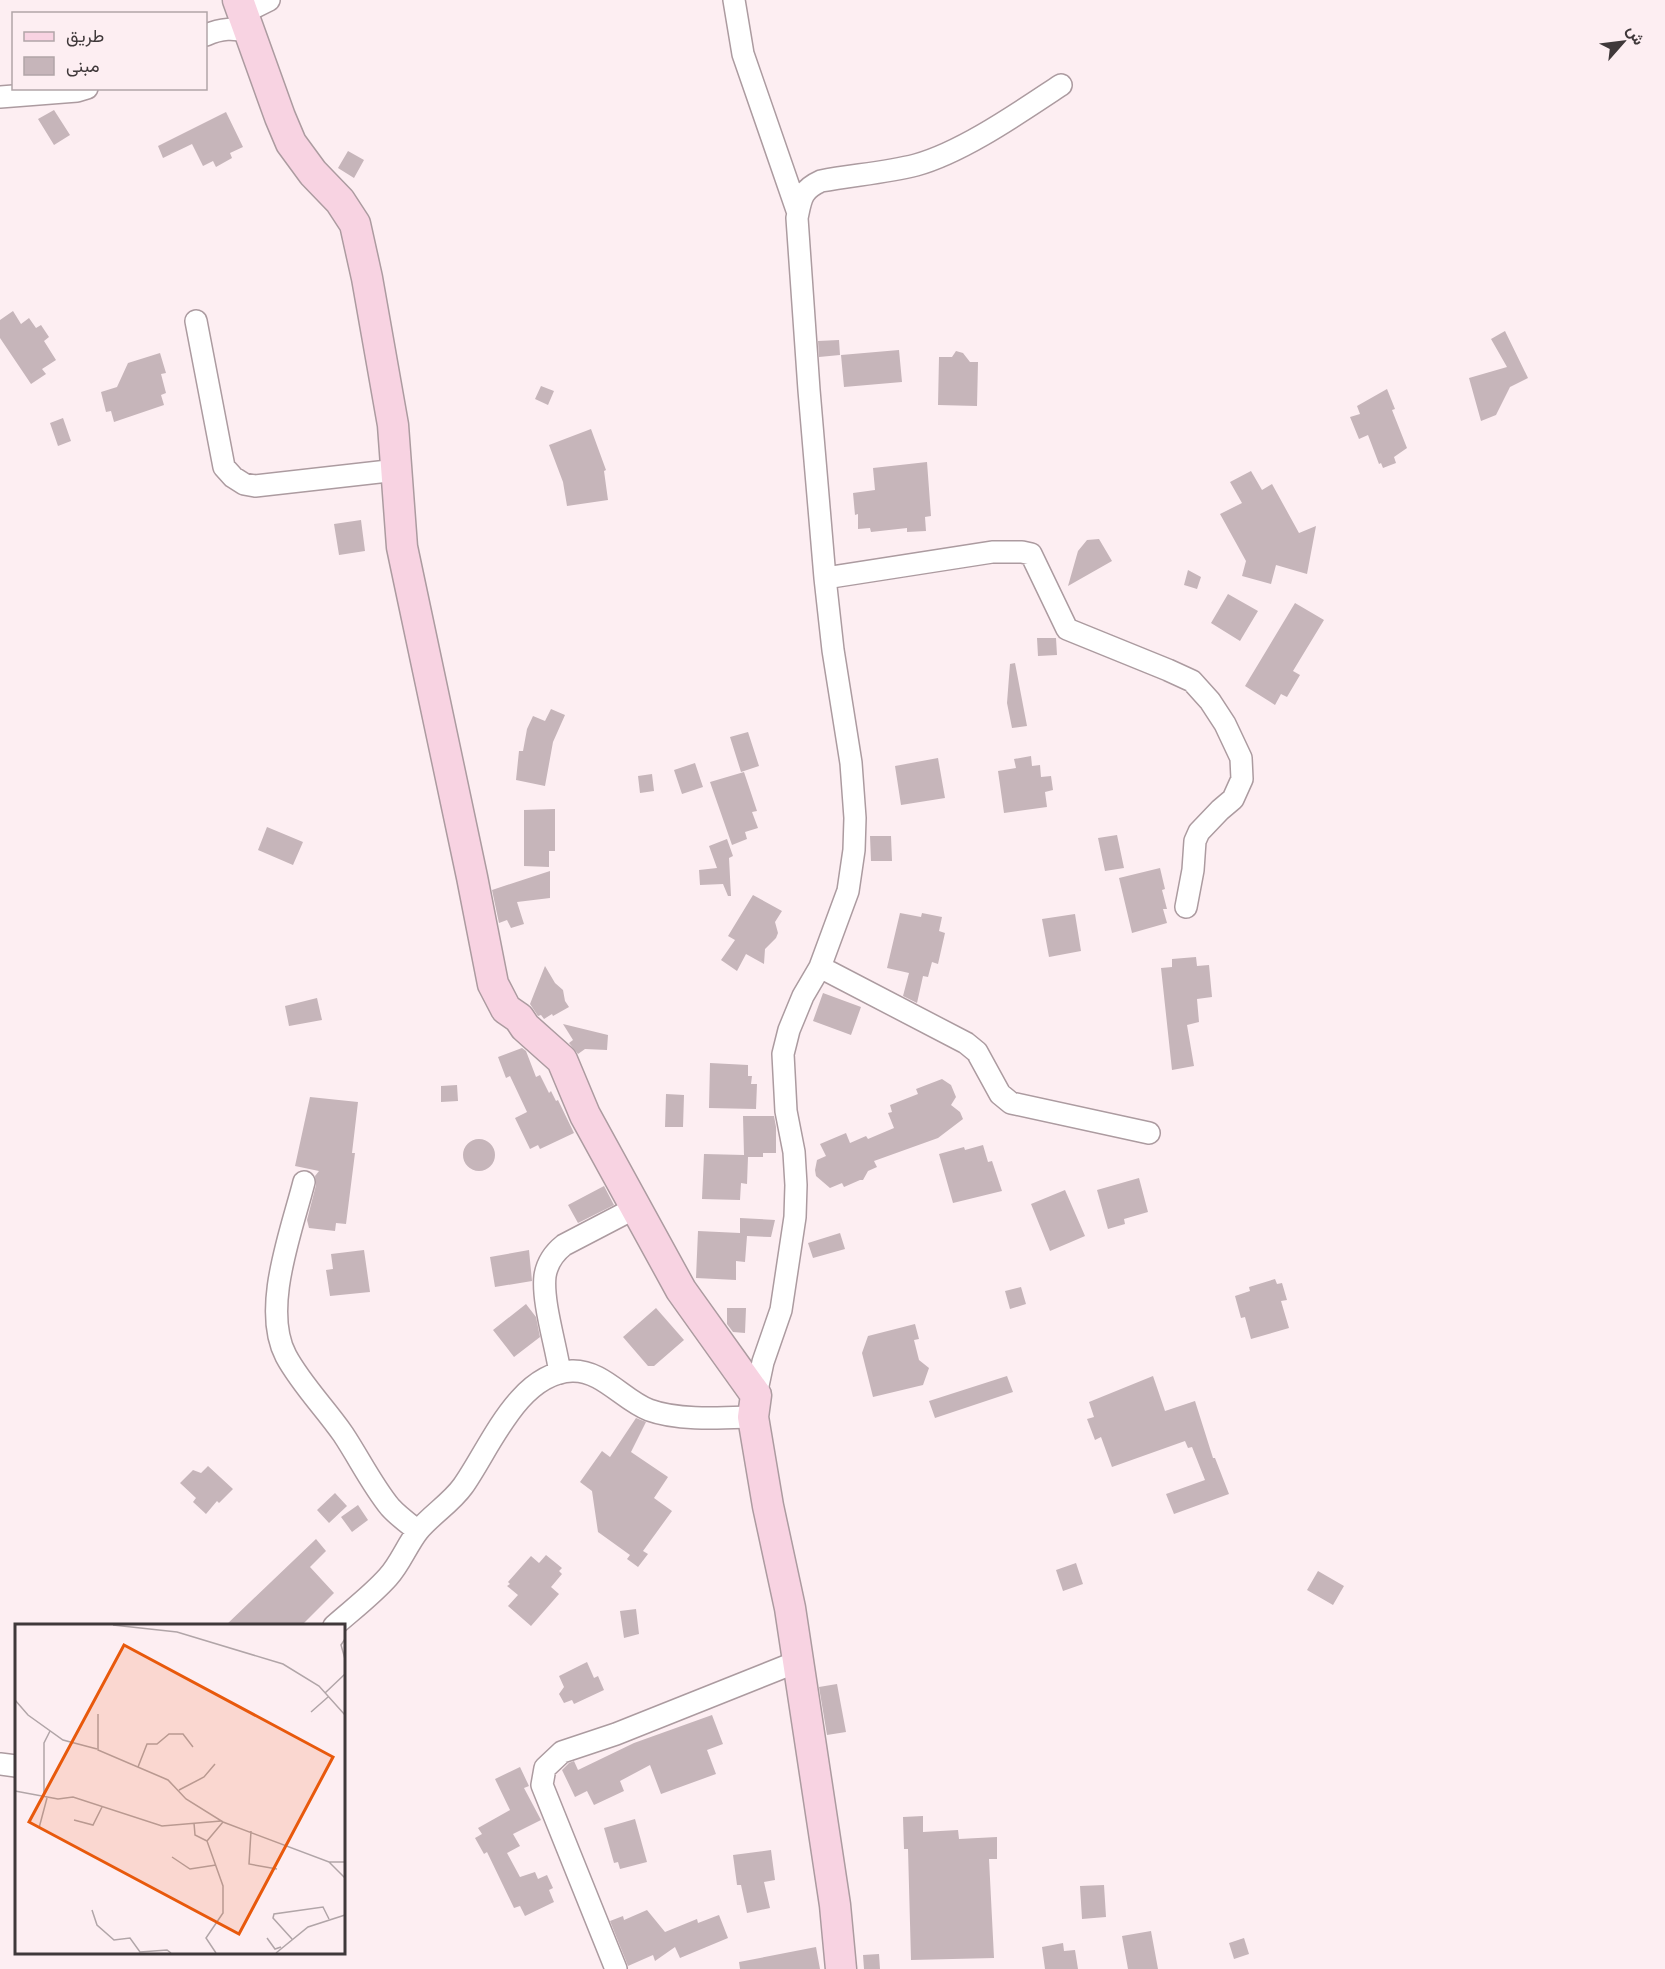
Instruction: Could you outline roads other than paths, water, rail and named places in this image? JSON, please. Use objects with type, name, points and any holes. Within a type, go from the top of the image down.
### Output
[{"type":"street","points":[[734,0],[742,54],[798,213]]},
{"type":"street","points":[[207,34],[218,29],[233,28],[250,11],[280,117],[291,142],[313,173],[340,201],[355,224],[385,381],[397,470],[402,547],[493,984],[506,1009],[519,1018],[525,1027],[562,1060],[585,1115],[635,1208],[681,1290],[755,1406]]},
{"type":"street","points":[[841,1969],[835,1905],[799,1661],[772,1525],[755,1406],[763,1362],[781,1310],[795,1217],[794,1152],[786,1111],[783,1054],[789,1030],[820,967],[848,891],[854,850],[851,763],[833,650],[825,578],[809,390],[798,213],[801,197],[810,186],[820,181],[884,171],[928,160],[986,133],[1061,85]]},
{"type":"street","points":[[0,97],[81,90]]},
{"type":"street","points":[[195,321],[219,445],[224,466],[232,477],[244,484],[255,486],[397,470]]},
{"type":"street","points":[[825,578],[992,552],[1031,554],[1067,629],[1192,681],[1210,701],[1225,724],[1241,758],[1242,780],[1233,799],[1199,832],[1195,842],[1186,907]]},
{"type":"street","points":[[820,967],[966,1043],[977,1052],[1000,1094],[1011,1103],[1149,1134]]},
{"type":"street","points":[[304,1182],[276,1306],[277,1329],[284,1353],[294,1370],[342,1432],[391,1509],[418,1531]]},
{"type":"street","points":[[560,1373],[547,1305],[545,1276],[549,1262],[555,1252],[564,1245],[635,1208]]},
{"type":"street","points":[[336,1624],[389,1576],[418,1531],[462,1487],[507,1415],[530,1389],[560,1373],[573,1371],[586,1373],[650,1410],[688,1416],[755,1406]]},
{"type":"street","points":[[616,1969],[542,1785],[545,1768],[562,1752],[616,1734],[799,1661]]},
{"type":"street","points":[[0,1764],[15,1766]]}]
